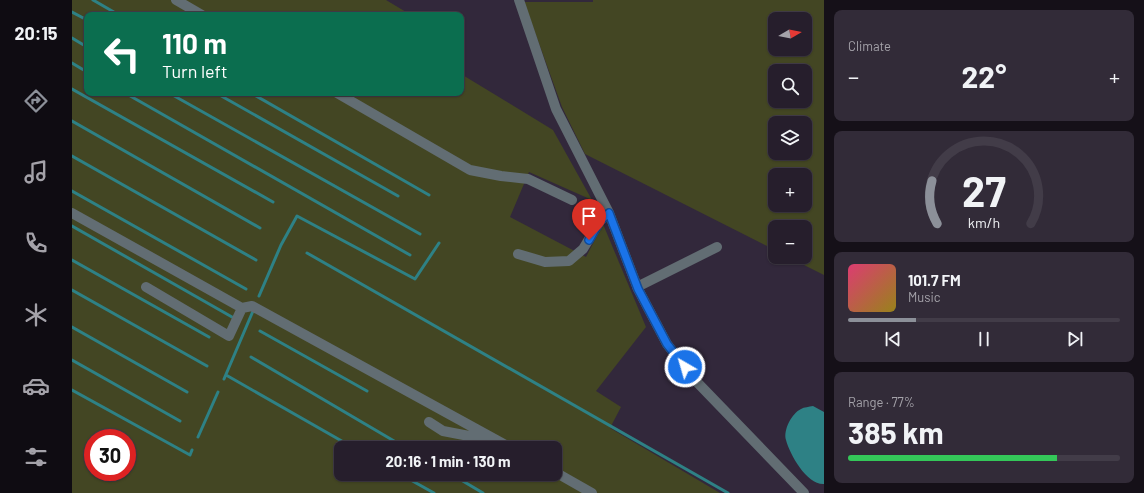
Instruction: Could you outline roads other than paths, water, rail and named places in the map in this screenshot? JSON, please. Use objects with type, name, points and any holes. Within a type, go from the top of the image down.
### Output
[{"type":"street","points":[[176,0],[197,12]]},
{"type":"street","points":[[519,0],[556,109],[609,213],[637,287],[667,344],[694,378],[804,493]]},
{"type":"street","points":[[342,96],[470,170],[528,179],[572,200]]},
{"type":"street","points":[[72,213],[242,308],[252,306],[498,441]]},
{"type":"street","points":[[518,254],[545,262],[569,262],[583,249],[600,221],[609,213]]},
{"type":"street","points":[[637,287],[717,247]]},
{"type":"street","points":[[146,288],[229,336],[242,308]]},
{"type":"street","points":[[429,422],[443,430],[495,441]]},
{"type":"street","points":[[562,476],[592,493]]},
{"type":"waterway","points":[[93,0],[114,12]]},
{"type":"waterway","points":[[72,12],[84,18]]},
{"type":"waterway","points":[[72,38],[84,45]]},
{"type":"waterway","points":[[72,63],[84,70]]},
{"type":"waterway","points":[[72,89],[84,96]]},
{"type":"waterway","points":[[84,96],[273,202]]},
{"type":"waterway","points":[[130,96],[410,255]]},
{"type":"waterway","points":[[174,96],[420,234]]},
{"type":"waterway","points":[[221,96],[398,196]]},
{"type":"waterway","points":[[256,96],[429,195]]},
{"type":"waterway","points":[[72,121],[260,228]]},
{"type":"waterway","points":[[72,156],[256,260]]},
{"type":"waterway","points":[[72,191],[246,289]]},
{"type":"waterway","points":[[259,296],[281,245],[297,216],[415,279],[439,243]]},
{"type":"waterway","points":[[72,226],[232,317]]},
{"type":"waterway","points":[[307,253],[728,493]]},
{"type":"waterway","points":[[72,260],[209,337]]},
{"type":"waterway","points":[[72,290],[207,366]]},
{"type":"waterway","points":[[224,379],[253,311]]},
{"type":"waterway","points":[[72,327],[187,392]]},
{"type":"waterway","points":[[260,331],[367,391]]},
{"type":"waterway","points":[[251,357],[394,441]]},
{"type":"waterway","points":[[72,360],[180,421]]},
{"type":"waterway","points":[[226,375],[342,441]]},
{"type":"waterway","points":[[72,390],[190,455],[192,450]]},
{"type":"waterway","points":[[198,437],[218,392]]},
{"type":"waterway","points":[[413,481],[434,493]]},
{"type":"waterway","points":[[463,481],[483,493]]}]
